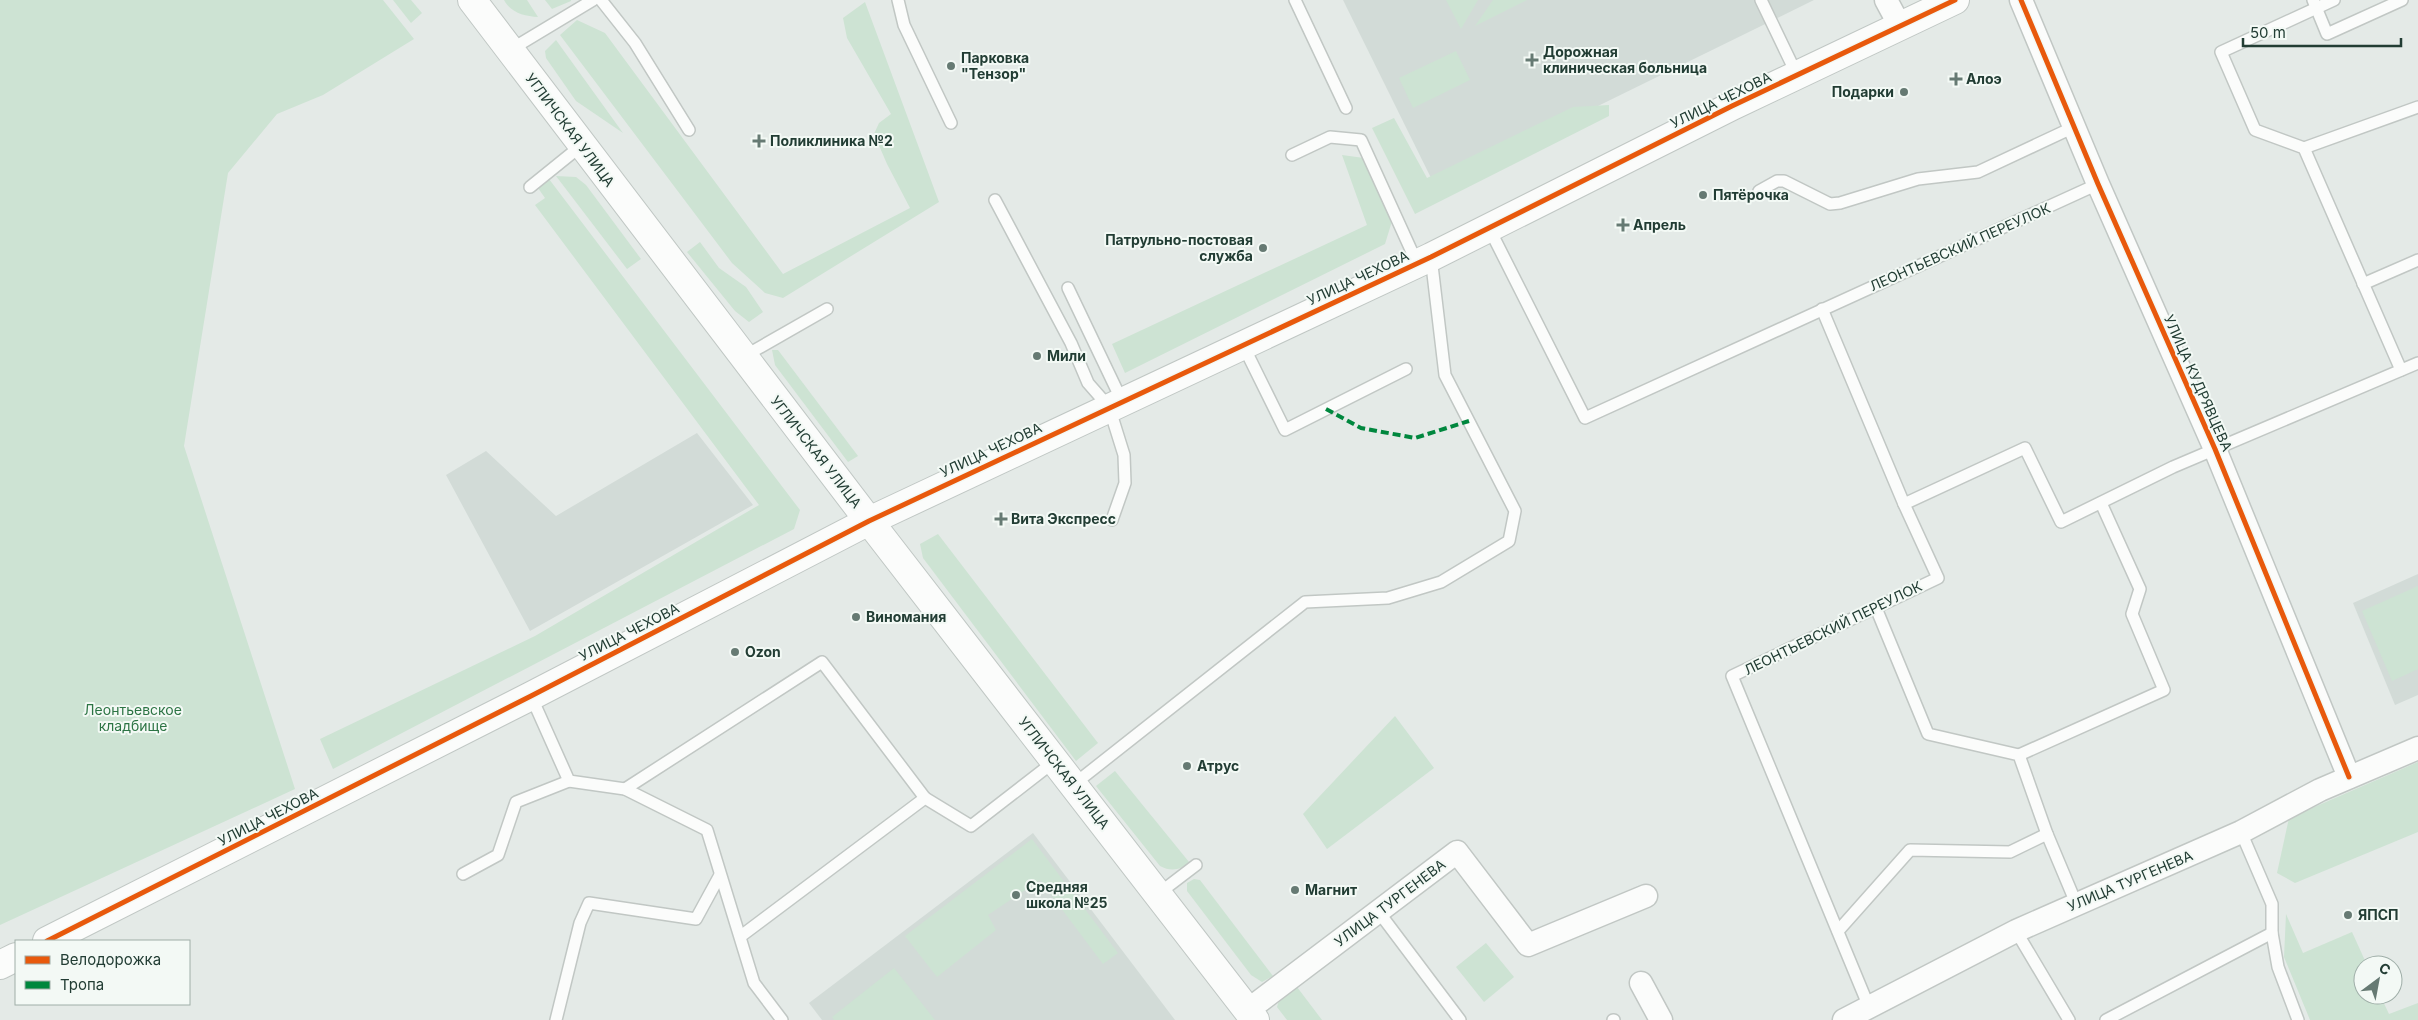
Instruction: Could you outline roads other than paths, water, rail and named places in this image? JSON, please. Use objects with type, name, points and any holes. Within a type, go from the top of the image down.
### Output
[{"type":"street","name":"УГЛИЧСКАЯ УЛИЦА","points":[[472,0],[869,521],[1252,1015]]},
{"type":"street","points":[[1886,0],[1900,26]]},
{"type":"street","name":"УЛИЦА ЧЕХОВА","points":[[49,940],[531,696],[869,521],[1424,260],[1955,0]]},
{"type":"street","name":"УЛИЦА КУДРЯВЦЕВА","points":[[2021,0],[2098,184],[2215,449],[2349,777]]},
{"type":"street","name":"УЛИЦА ТУРГЕНЕВА","points":[[1844,1020],[2076,903],[2242,832],[2349,777],[2418,748]]},
{"type":"street","name":"УЛИЦА ТУРГЕНЕВА","points":[[1252,1015],[1378,911],[1457,852],[1528,945],[1646,896]]},
{"type":"street","points":[[0,965],[15,958]]},
{"type":"street","points":[[1641,983],[1661,1020]]},
{"type":"lane","points":[[510,50],[593,0]]},
{"type":"lane","points":[[602,0],[635,43],[689,130]]},
{"type":"lane","points":[[898,0],[904,25],[951,123]]},
{"type":"lane","points":[[1295,0],[1346,108]]},
{"type":"lane","points":[[1761,0],[1797,76]]},
{"type":"lane","points":[[2334,0],[2315,4],[2221,52],[2254,130],[2304,148],[2418,107]]},
{"type":"lane","points":[[2315,4],[2327,34],[2402,0]]},
{"type":"lane","points":[[1759,191],[1777,181],[1784,181],[1830,204],[1840,203],[1918,179],[1978,172],[2074,127]]},
{"type":"lane","points":[[1073,785],[1305,602],[1388,598],[1441,582],[1509,541],[1515,512],[1445,375],[1424,260],[1361,140],[1330,138],[1292,155]]},
{"type":"lane","points":[[530,187],[582,145]]},
{"type":"lane","points":[[2304,148],[2401,370]]},
{"type":"lane","name":"ЛЕОНТЬЕВСКИЙ ПЕРЕУЛОК","points":[[1489,228],[1584,418],[2098,184]]},
{"type":"lane","points":[[995,200],[1062,325],[1088,383],[1115,404]]},
{"type":"lane","points":[[2363,284],[2418,260]]},
{"type":"lane","points":[[1068,288],[1115,404],[1124,455],[1125,484],[1112,520]]},
{"type":"lane","name":"ЛЕОНТЬЕВСКИЙ ПЕРЕУЛОК","points":[[1822,309],[1904,504],[1938,578],[1732,676],[1869,1007]]},
{"type":"lane","points":[[743,357],[827,310]]},
{"type":"lane","points":[[1243,345],[1285,430],[1406,369]]},
{"type":"lane","points":[[1904,504],[2025,448],[2060,522],[2215,449],[2418,363]]},
{"type":"lane","points":[[1876,608],[1928,734],[2019,755],[2164,690],[2132,614],[2140,589],[2101,503]]},
{"type":"lane","points":[[626,789],[822,662],[925,798],[971,826],[1054,761]]},
{"type":"lane","points":[[531,696],[569,781]]},
{"type":"lane","points":[[2019,755],[2047,834],[2076,903]]},
{"type":"lane","points":[[462,874],[498,855],[516,802],[569,781],[626,789],[707,830],[754,983],[782,1020]]},
{"type":"lane","points":[[741,936],[925,798]]},
{"type":"lane","points":[[2242,832],[2272,904],[2272,933],[2278,967],[2298,1020]]},
{"type":"lane","points":[[1838,931],[1910,850],[2010,852],[2047,834]]},
{"type":"lane","points":[[1158,894],[1196,865]]},
{"type":"lane","points":[[556,1020],[580,922],[589,903],[696,919],[720,874]]},
{"type":"lane","points":[[1378,911],[1460,1020]]},
{"type":"lane","points":[[2016,932],[2068,1020]]},
{"type":"lane","points":[[2106,1020],[2272,933]]},
{"type":"place","name":"Дорожная клиническая больница","points":[[1532,60]]},
{"type":"place","name":"Парковка \"Тензор\"","points":[[951,66]]},
{"type":"place","name":"Алоэ","points":[[1956,79]]},
{"type":"place","name":"Подарки","points":[[1904,92]]},
{"type":"place","name":"Поликлиника №2","points":[[759,141]]},
{"type":"place","name":"Пятёрочка","points":[[1703,195]]},
{"type":"place","name":"Апрель","points":[[1623,225]]},
{"type":"place","name":"Патрульно-постовая служба","points":[[1263,248]]},
{"type":"place","name":"Мили","points":[[1037,356]]},
{"type":"place","name":"Вита Экспресс","points":[[1001,519]]},
{"type":"place","name":"Виномания","points":[[856,617]]},
{"type":"place","name":"Ozon","points":[[735,652]]},
{"type":"place","name":"Атрус","points":[[1187,766]]},
{"type":"place","name":"Магнит","points":[[1295,890]]},
{"type":"place","name":"Средняя школа №25","points":[[1016,895]]},
{"type":"place","name":"ЯПСП","points":[[2348,915]]},
{"type":"park label","name":"Леонтьевское кладбище","points":[[133,718]]}]
